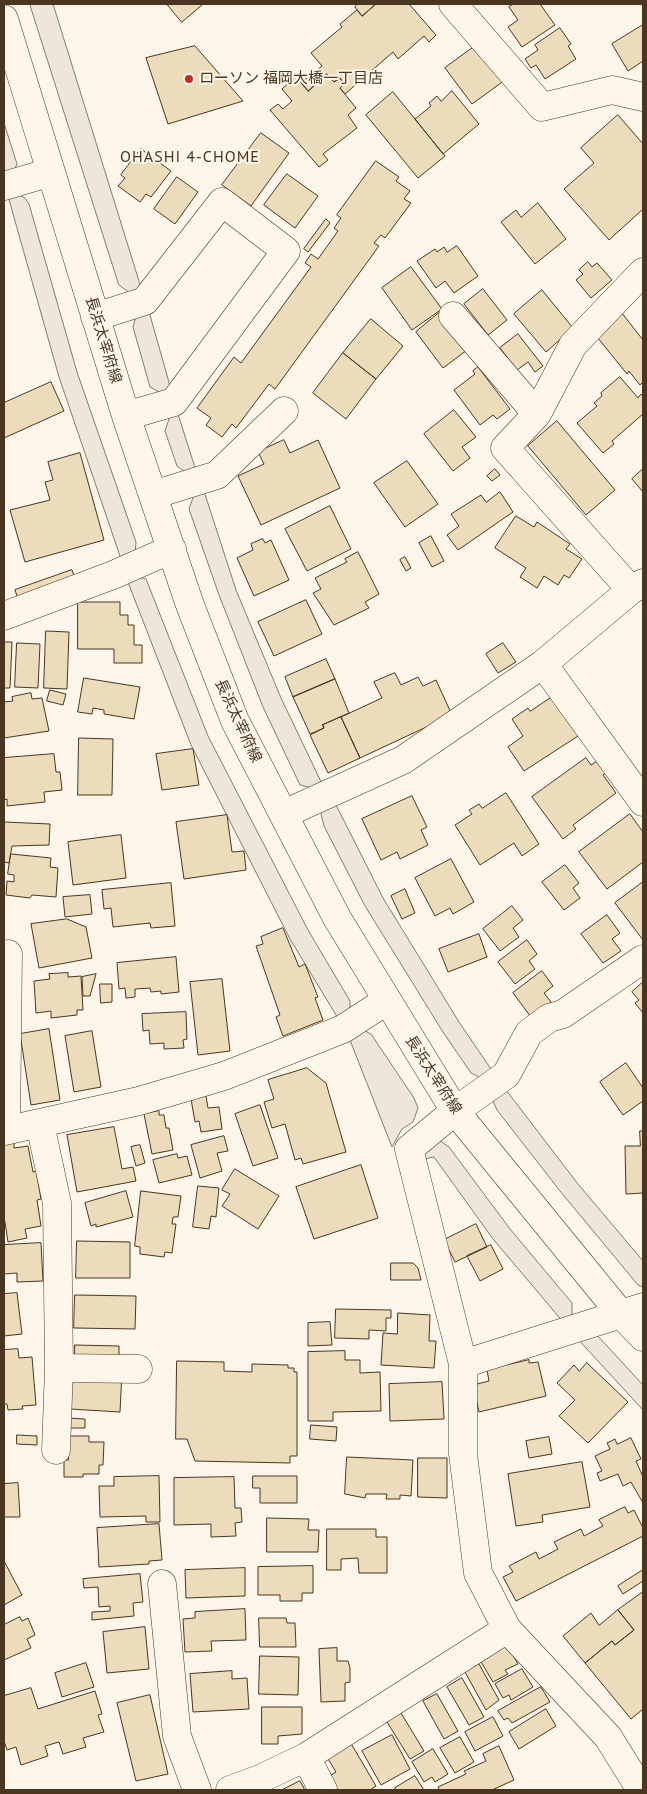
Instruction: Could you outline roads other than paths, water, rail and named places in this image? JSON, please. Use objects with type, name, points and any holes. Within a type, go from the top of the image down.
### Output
[{"type":"street","points":[[461,12],[542,107],[612,90],[643,98]]},
{"type":"street","name":"長浜太宰府線","points":[[4,19],[126,416],[190,605],[235,721],[337,918],[386,1002],[455,1111],[632,1310],[643,1337]]},
{"type":"street","points":[[4,186],[52,172]]},
{"type":"street","points":[[95,317],[145,301],[222,202],[286,251],[174,402],[126,416]]},
{"type":"street","points":[[284,814],[403,760],[543,664],[637,587],[505,448],[537,414],[574,345],[643,272]]},
{"type":"street","points":[[453,316],[537,414]]},
{"type":"street","points":[[154,495],[217,475],[284,411]]},
{"type":"street","points":[[4,616],[113,575],[172,549]]},
{"type":"street","points":[[543,664],[643,802]]},
{"type":"street","points":[[8,954],[5,1130],[40,1124],[139,1101],[224,1076],[343,1029],[386,1002]]},
{"type":"street","points":[[641,1790],[608,1737],[507,1629],[478,1573],[463,1454],[463,1364],[409,1149],[455,1111],[506,1075],[528,1033],[549,1018],[563,1014],[643,959]]},
{"type":"street","points":[[40,1124],[57,1203],[59,1368],[56,1450]]},
{"type":"street","points":[[463,1364],[632,1310]]},
{"type":"street","points":[[59,1368],[138,1369]]},
{"type":"street","points":[[162,1584],[177,1736],[197,1790]]},
{"type":"street","points":[[230,1790],[260,1779],[306,1757],[507,1629]]},
{"type":"street","points":[[306,1757],[323,1790]]},
{"type":"place","name":"ローソン 福岡大橋一丁目店","points":[[189,79]]},
{"type":"district","name":"OHASHI 4-CHOME","points":[[190,157]]}]
